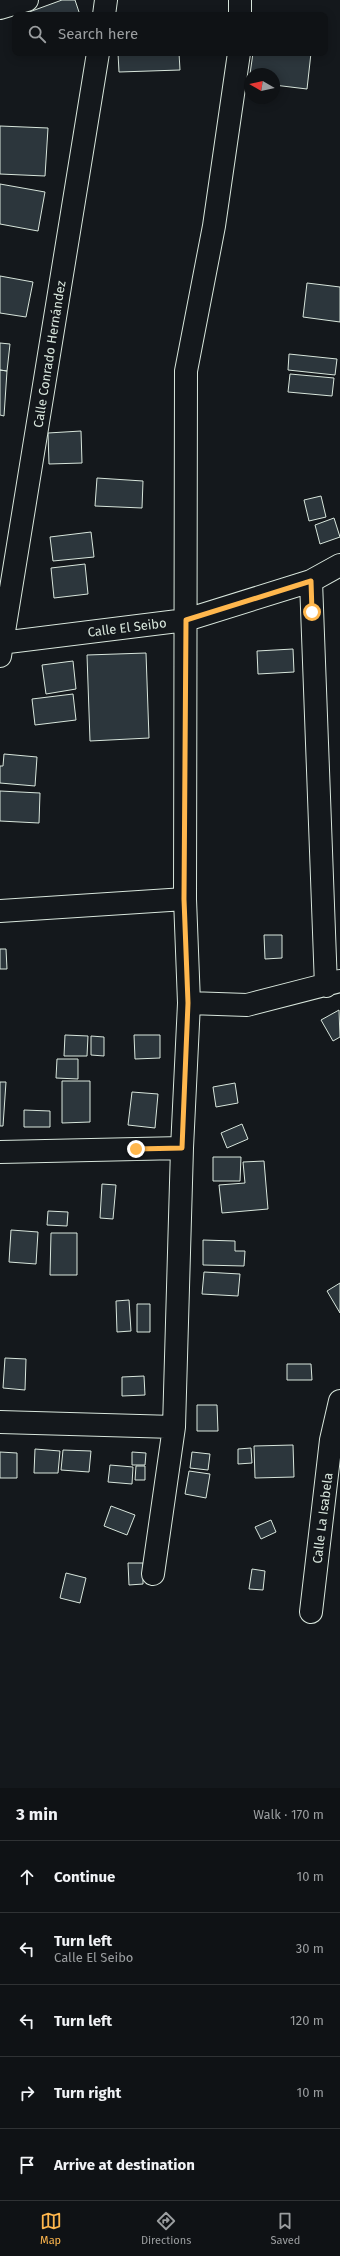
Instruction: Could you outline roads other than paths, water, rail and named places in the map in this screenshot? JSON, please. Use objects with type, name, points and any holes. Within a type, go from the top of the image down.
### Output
[{"type":"street","points":[[0,8],[27,0]]},
{"type":"street","points":[[104,12],[106,0]]},
{"type":"street","points":[[240,0],[240,12]]},
{"type":"street","name":"Calle Conrado Hernández","points":[[1,647],[98,56]]},
{"type":"street","points":[[153,1574],[174,1427],[182,1148],[188,1003],[184,899],[186,371],[214,226],[239,56]]},
{"type":"street","name":"Calle El Seibo","points":[[1,647],[186,620],[311,581],[340,565]]},
{"type":"street","points":[[188,1003],[247,1005],[333,984],[311,581]]},
{"type":"street","points":[[0,910],[184,899]]},
{"type":"street","points":[[0,1152],[182,1148]]},
{"type":"street","name":"Calle La Isabela","points":[[310,1612],[336,1443],[340,1402]]},
{"type":"street","points":[[0,1422],[174,1427]]}]
